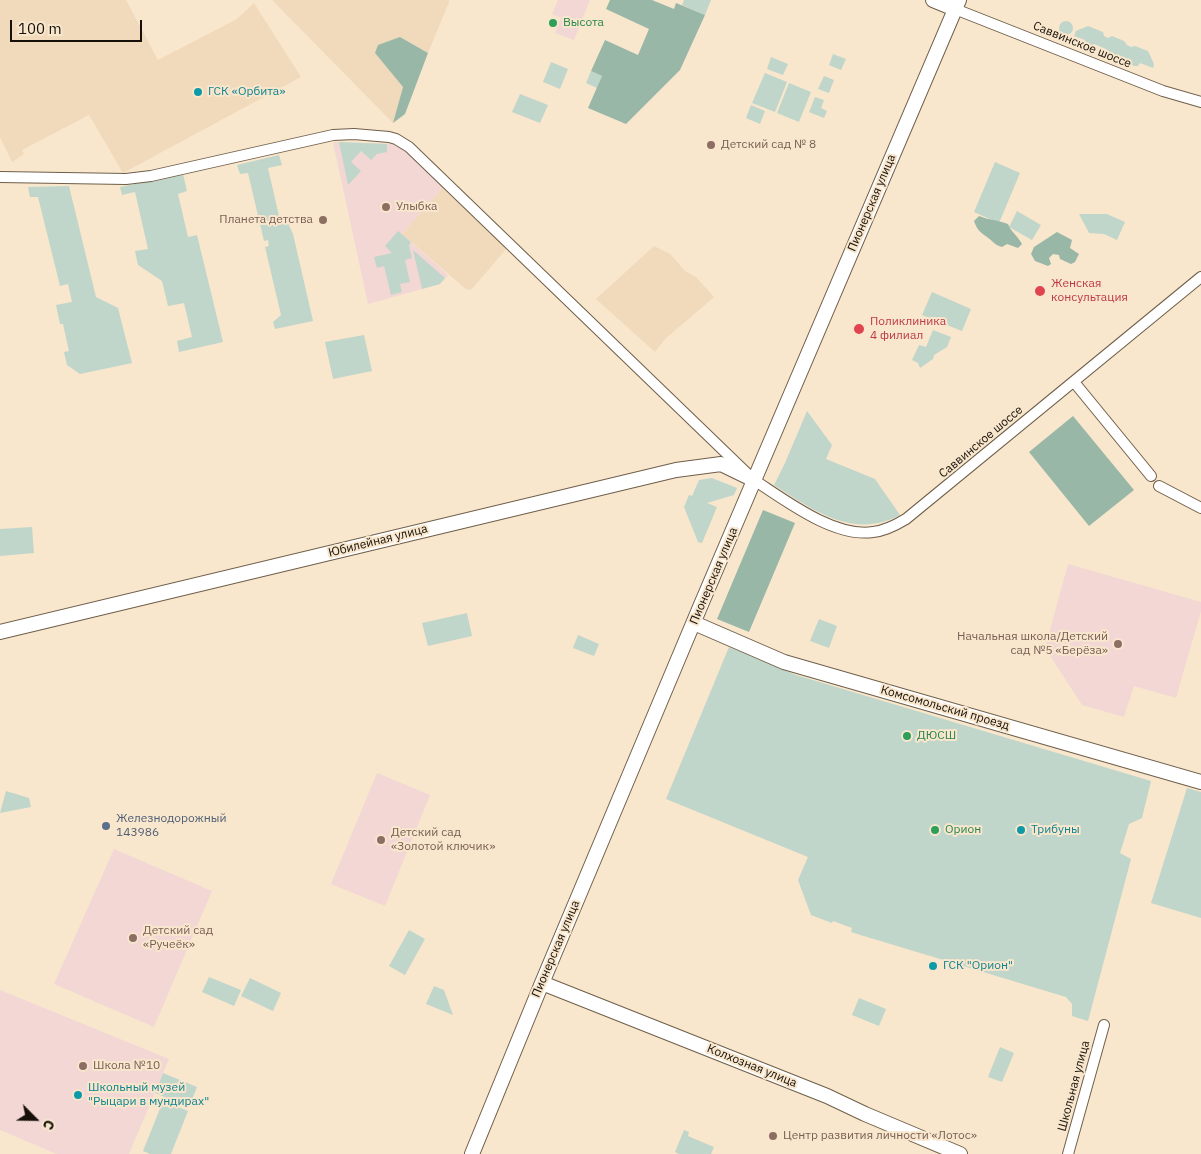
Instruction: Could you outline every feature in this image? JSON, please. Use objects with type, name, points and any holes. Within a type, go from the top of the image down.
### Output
[{"type":"street","points":[[933,0],[957,4]]},
{"type":"street","name":"Саввинское шоссе","points":[[957,4],[1163,91],[1201,102]]},
{"type":"street","name":"Пионерская улица","points":[[472,1154],[542,982],[957,4]]},
{"type":"street","points":[[0,177],[126,179],[151,176],[328,135],[354,134],[396,139],[409,147],[723,458],[754,480]]},
{"type":"street","name":"Саввинское шоссе","points":[[754,480],[792,505],[827,523],[861,533],[880,531],[906,519],[919,509],[1201,277]]},
{"type":"street","points":[[1074,382],[1151,476]]},
{"type":"street","name":"Юбилейная улица","points":[[0,632],[723,458]]},
{"type":"street","points":[[1159,486],[1201,508]]},
{"type":"street","name":"Комсомольский проезд","points":[[694,623],[784,662],[1201,782]]},
{"type":"street","name":"Колхозная улица","points":[[542,982],[827,1096],[864,1114],[960,1154]]},
{"type":"street","name":"Школьная улица","points":[[1068,1154],[1104,1025]]},
{"type":"shaded area","points":[[0,0],[126,0],[158,60],[237,19],[254,3],[301,77],[123,173],[89,115],[22,150],[24,154],[12,162],[0,137]]},
{"type":"shaded area","points":[[272,0],[449,0],[449,2],[428,53],[400,37],[375,53],[403,87],[393,123]]},
{"type":"shaded area","points":[[558,0],[590,0],[574,40],[555,33],[561,18],[552,14]]},
{"type":"shaded area","name":"Улыбка","points":[[333,142],[397,144],[443,187],[402,234],[448,275],[440,284],[368,304]]},
{"type":"shaded area","points":[[443,187],[507,248],[472,289],[467,290],[402,234]]},
{"type":"shaded area","points":[[654,246],[670,254],[685,271],[696,277],[714,297],[665,339],[655,352],[596,299]]},
{"type":"shaded area","name":"Начальная школа/Детский сад №5 «Берёза»","points":[[1068,564],[1201,602],[1201,611],[1176,698],[1134,686],[1124,717],[1082,705],[1045,648]]},
{"type":"shaded area","name":"Детский сад «Золотой ключик»","points":[[377,773],[430,795],[385,906],[331,884]]},
{"type":"shaded area","name":"Детский сад «Ручеёк»","points":[[114,849],[212,891],[154,1027],[54,984]]},
{"type":"shaded area","name":"Школа №10","points":[[0,990],[169,1059],[129,1154],[57,1154],[0,1130]]},
{"type":"green space","points":[[610,0],[652,0],[674,9],[676,3],[705,15],[680,70],[626,124],[588,108],[602,76],[591,71],[605,40],[638,55],[649,29],[606,9]]},
{"type":"green space","points":[[684,0],[711,0],[705,15],[682,5]]},
{"type":"green space","points":[[1063,21],[1069,21],[1073,28],[1069,35],[1063,35],[1059,31],[1059,25]]},
{"type":"green space","points":[[1088,26],[1103,32],[1104,36],[1108,38],[1112,36],[1124,41],[1131,47],[1135,46],[1148,51],[1154,64],[1153,68],[1140,63],[1138,66],[1134,66],[1131,64],[1131,60],[1108,52],[1106,49],[1094,44],[1090,47],[1087,46],[1085,40],[1074,36],[1076,31]]},
{"type":"green space","points":[[400,37],[428,53],[405,114],[393,123],[403,87],[375,53],[378,45]]},
{"type":"green space","points":[[833,54],[846,59],[841,70],[829,65]]},
{"type":"green space","points":[[771,57],[788,64],[783,75],[767,69]]},
{"type":"green space","points":[[551,62],[568,69],[560,89],[543,82]]},
{"type":"green space","points":[[591,71],[602,76],[597,88],[586,83]]},
{"type":"green space","points":[[765,73],[787,82],[775,112],[752,103]]},
{"type":"green space","points":[[824,76],[834,80],[829,93],[818,89]]},
{"type":"green space","points":[[789,83],[811,92],[799,122],[777,113]]},
{"type":"green space","points":[[520,94],[548,105],[540,123],[512,112]]},
{"type":"green space","points":[[815,97],[824,100],[821,108],[827,111],[824,118],[809,112]]},
{"type":"green space","points":[[751,105],[765,111],[760,124],[746,118]]},
{"type":"green space","points":[[339,142],[387,144],[387,152],[377,154],[371,160],[361,151],[351,162],[361,171],[348,185]]},
{"type":"green space","points":[[279,155],[282,165],[268,168],[279,216],[284,215],[293,234],[313,321],[275,329],[273,322],[281,315],[265,247],[269,246],[268,240],[264,241],[248,173],[240,174],[237,165]]},
{"type":"green space","points":[[995,162],[1020,173],[999,223],[974,212]]},
{"type":"green space","points":[[183,174],[187,191],[178,194],[188,237],[197,235],[223,342],[179,352],[177,341],[192,337],[184,303],[168,306],[162,281],[138,265],[135,251],[148,249],[135,192],[122,195],[120,187]]},
{"type":"green space","points":[[69,186],[96,297],[118,308],[132,363],[80,374],[67,365],[64,352],[69,351],[63,324],[60,324],[56,305],[72,302],[68,284],[60,286],[38,197],[30,197],[28,187]]},
{"type":"green space","points":[[1017,211],[1041,225],[1032,240],[1009,227]]},
{"type":"green space","points":[[1079,214],[1107,214],[1125,222],[1117,240],[1104,234],[1089,233]]},
{"type":"green space","points":[[979,216],[1008,224],[1022,244],[1018,248],[1007,244],[1002,247],[995,244],[976,227],[974,221]]},
{"type":"green space","points":[[398,231],[411,242],[409,245],[412,258],[405,260],[410,282],[400,284],[402,292],[391,295],[384,266],[377,268],[374,257],[392,253],[385,246]]},
{"type":"green space","points":[[1057,232],[1072,240],[1070,248],[1079,254],[1075,262],[1071,264],[1060,259],[1059,255],[1053,254],[1049,258],[1051,264],[1048,266],[1035,261],[1031,254],[1034,247]]},
{"type":"green space","points":[[413,250],[445,278],[440,284],[422,289]]},
{"type":"green space","points":[[932,292],[971,309],[962,331],[922,315]]},
{"type":"green space","points":[[933,330],[951,337],[947,347],[934,355],[933,359],[920,368],[918,363],[912,360],[919,345],[926,347]]},
{"type":"green space","points":[[364,335],[372,371],[333,379],[325,342]]},
{"type":"green space","points":[[807,411],[832,445],[826,459],[875,479],[900,515],[883,522],[850,523],[834,519],[819,512],[774,485]]},
{"type":"green space","points":[[1073,416],[1134,490],[1089,526],[1029,452]]},
{"type":"green space","points":[[712,478],[737,488],[734,495],[707,503],[717,507],[702,543],[698,542],[684,507],[689,495],[692,496],[699,480]]},
{"type":"green space","points":[[763,510],[795,523],[749,632],[717,619]]},
{"type":"green space","points":[[32,527],[34,553],[0,556],[0,529]]},
{"type":"green space","points":[[467,613],[472,636],[428,646],[422,623]]},
{"type":"green space","points":[[819,619],[837,626],[829,648],[810,641]]},
{"type":"green space","points":[[578,635],[599,644],[594,656],[573,648]]},
{"type":"green space","name":"Орион","points":[[729,647],[796,675],[1151,781],[1142,818],[1129,824],[1120,853],[1131,859],[1088,1021],[1072,1016],[1072,1004],[1066,997],[854,933],[851,932],[852,928],[811,915],[798,880],[808,857],[666,799]]},
{"type":"green space","points":[[1187,788],[1201,792],[1201,918],[1151,903]]},
{"type":"green space","points":[[6,791],[29,798],[31,807],[0,813]]},
{"type":"green space","points":[[409,930],[425,939],[405,975],[389,966]]},
{"type":"green space","points":[[209,977],[241,990],[234,1006],[202,992]]},
{"type":"green space","points":[[250,978],[281,993],[273,1011],[241,996]]},
{"type":"green space","points":[[434,986],[444,990],[453,1015],[426,1004]]},
{"type":"green space","points":[[859,998],[886,1009],[879,1026],[852,1015]]},
{"type":"green space","points":[[1000,1047],[1014,1053],[1002,1082],[988,1077]]},
{"type":"green space","points":[[163,1073],[197,1087],[189,1107],[155,1093]]},
{"type":"green space","points":[[163,1101],[188,1111],[171,1154],[150,1154],[143,1151]]},
{"type":"green space","points":[[684,1130],[689,1132],[688,1136],[714,1147],[711,1154],[679,1154],[675,1152]]},
{"type":"place","name":"Высота","points":[[553,23]]},
{"type":"place","name":"ГСК «Орбита»","points":[[198,92]]},
{"type":"place","name":"Детский сад № 8","points":[[711,145]]},
{"type":"place","name":"Улыбка","points":[[386,207]]},
{"type":"place","name":"Планета детства","points":[[323,220]]},
{"type":"place","name":"Женская консультация","points":[[1040,291]]},
{"type":"place","name":"Поликлиника 4 филиал","points":[[859,329]]},
{"type":"place","name":"Начальная школа/Детский сад №5 «Берёза»","points":[[1118,644]]},
{"type":"place","name":"ДЮСШ","points":[[907,736]]},
{"type":"place","name":"Железнодорожный 143986","points":[[106,826]]},
{"type":"place","name":"Орион","points":[[935,830]]},
{"type":"place","name":"Трибуны","points":[[1021,830]]},
{"type":"place","name":"Детский сад «Золотой ключик»","points":[[381,840]]},
{"type":"place","name":"Детский сад «Ручеёк»","points":[[133,938]]},
{"type":"place","name":"ГСК \"Орион\"","points":[[933,966]]},
{"type":"place","name":"Школа №10","points":[[83,1066]]},
{"type":"place","name":"Школьный музей \"Рыцари в мундирах\"","points":[[78,1095]]},
{"type":"place","name":"Центр развития личности «Лотос»","points":[[773,1136]]}]
